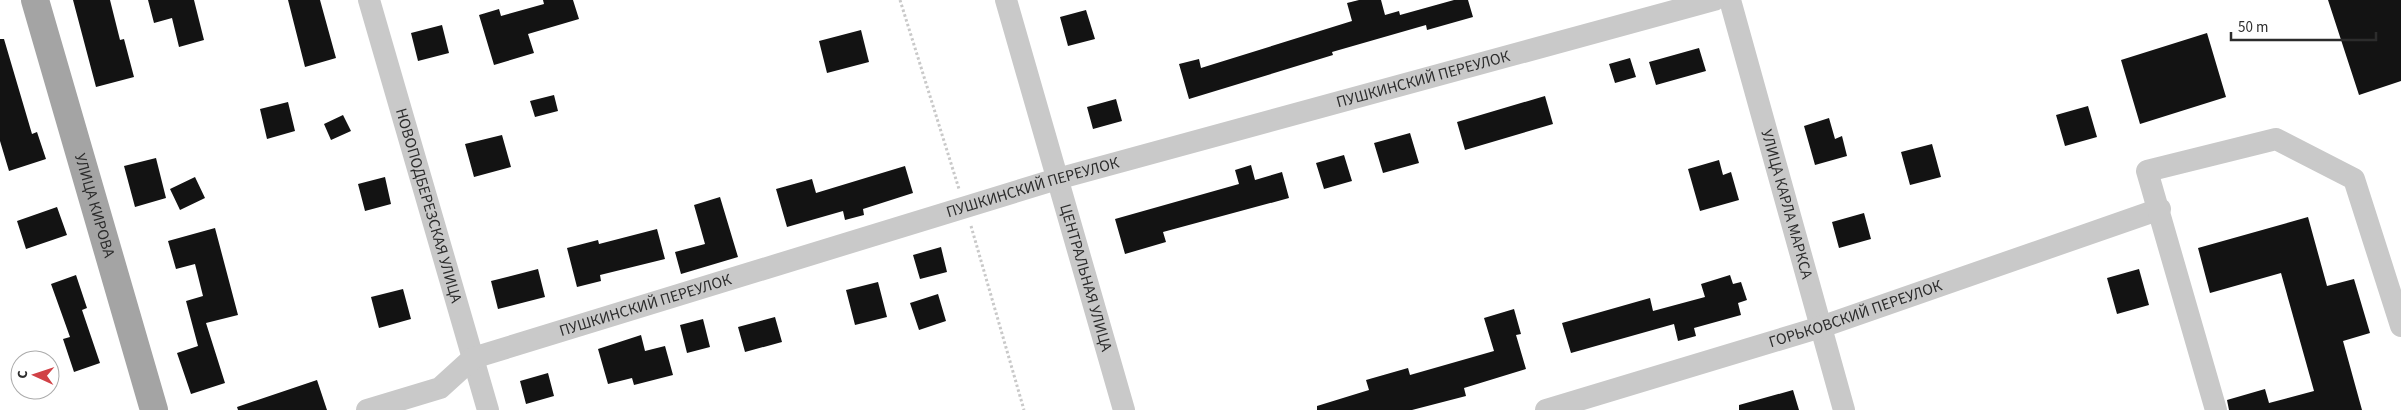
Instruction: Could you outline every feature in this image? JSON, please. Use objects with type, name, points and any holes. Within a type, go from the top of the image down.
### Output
[{"type":"main road","name":"УЛИЦА КИРОВА","points":[[35,0],[154,410]]},
{"type":"street","name":"НОВОПОДБЕРЕЗСКАЯ УЛИЦА","points":[[370,0],[488,410]]},
{"type":"street","name":"ЦЕНТРАЛЬНАЯ УЛИЦА","points":[[1006,0],[1124,410]]},
{"type":"street","name":"ПУШКИНСКИЙ ПЕРЕУЛОК","points":[[367,410],[440,388],[473,358],[1057,179],[1714,0]]},
{"type":"street","name":"УЛИЦА КАРЛА МАРКСА","points":[[1730,0],[1844,410]]},
{"type":"street","points":[[2216,410],[2160,209],[2147,171],[2276,139],[2354,179],[2401,326]]},
{"type":"street","name":"ГОРЬКОВСКИЙ ПЕРЕУЛОК","points":[[1546,410],[1821,327],[2160,209]]},
{"type":"building","points":[[73,0],[110,0],[120,40],[124,39],[134,77],[96,87]]},
{"type":"building","points":[[148,0],[194,0],[204,40],[179,47],[172,18],[154,23]]},
{"type":"building","points":[[288,0],[320,0],[336,58],[305,67]]},
{"type":"building","points":[[543,0],[573,0],[579,19],[528,34],[534,53],[494,65],[479,15],[499,9],[501,16],[544,4]]},
{"type":"building","points":[[1359,0],[1381,0],[1385,15],[1399,11],[1400,15],[1454,0],[1468,0],[1473,17],[1427,30],[1426,25],[1332,52],[1333,55],[1189,99],[1179,64],[1199,59],[1201,68],[1352,21],[1347,3]]},
{"type":"building","points":[[2328,0],[2401,0],[2401,81],[2359,95]]},
{"type":"building","points":[[1086,10],[1095,39],[1068,46],[1060,17]]},
{"type":"building","points":[[442,25],[449,53],[418,61],[411,33]]},
{"type":"building","points":[[861,30],[869,62],[827,73],[819,41]]},
{"type":"building","points":[[2207,33],[2226,97],[2140,124],[2121,60]]},
{"type":"building","points":[[0,39],[4,39],[32,134],[37,132],[46,159],[9,171],[0,141]]},
{"type":"building","points":[[1699,48],[1706,71],[1656,85],[1649,62]]},
{"type":"building","points":[[1630,58],[1636,77],[1615,83],[1609,64]]},
{"type":"building","points":[[554,95],[558,111],[535,117],[530,101]]},
{"type":"building","points":[[1545,96],[1553,124],[1465,150],[1457,122]]},
{"type":"building","points":[[1116,99],[1122,121],[1093,129],[1087,107]]},
{"type":"building","points":[[288,102],[295,131],[267,139],[260,109]]},
{"type":"building","points":[[2088,106],[2097,137],[2065,146],[2056,115]]},
{"type":"building","points":[[343,115],[351,131],[331,140],[324,124]]},
{"type":"building","points":[[1829,118],[1835,139],[1842,136],[1847,156],[1815,165],[1804,126]]},
{"type":"building","points":[[1410,133],[1419,163],[1383,173],[1374,143]]},
{"type":"building","points":[[502,135],[511,167],[474,177],[465,144]]},
{"type":"building","points":[[1932,144],[1941,177],[1910,185],[1901,152]]},
{"type":"building","points":[[1344,155],[1352,181],[1324,189],[1316,163]]},
{"type":"building","points":[[156,158],[166,198],[135,207],[124,166]]},
{"type":"building","points":[[1719,160],[1723,175],[1731,172],[1739,200],[1700,211],[1688,169]]},
{"type":"building","points":[[1251,165],[1255,180],[1282,172],[1289,198],[1163,232],[1166,242],[1125,254],[1115,219],[1239,184],[1235,170]]},
{"type":"building","points":[[905,166],[913,193],[863,209],[864,215],[845,220],[843,211],[787,227],[776,189],[812,179],[816,193]]},
{"type":"building","points":[[195,177],[205,198],[180,210],[170,189]]},
{"type":"building","points":[[385,177],[391,204],[365,211],[358,184]]},
{"type":"building","points":[[720,197],[738,257],[681,274],[675,252],[705,244],[694,205]]},
{"type":"building","points":[[57,207],[67,235],[26,249],[17,221]]},
{"type":"building","points":[[1864,213],[1871,239],[1839,248],[1832,222]]},
{"type":"building","points":[[2308,217],[2327,286],[2354,279],[2370,333],[2343,341],[2362,410],[2229,410],[2227,400],[2265,389],[2269,403],[2314,391],[2281,273],[2210,293],[2198,248]]},
{"type":"building","points":[[215,228],[238,315],[206,323],[225,383],[191,394],[177,353],[198,346],[186,301],[203,296],[195,264],[176,269],[168,241]]},
{"type":"building","points":[[657,229],[665,259],[600,275],[601,281],[577,287],[567,248],[598,240],[599,244]]},
{"type":"building","points":[[941,247],[947,272],[920,279],[913,255]]},
{"type":"building","points":[[538,269],[545,297],[498,309],[491,281]]},
{"type":"building","points":[[2139,269],[2149,305],[2117,314],[2107,278]]},
{"type":"building","points":[[76,275],[87,308],[82,310],[100,363],[74,372],[63,339],[70,337],[51,284]]},
{"type":"building","points":[[1730,275],[1733,284],[1741,282],[1747,300],[1738,303],[1741,315],[1694,328],[1696,336],[1678,341],[1674,324],[1571,353],[1562,323],[1650,298],[1653,311],[1705,297],[1701,284]]},
{"type":"building","points":[[878,282],[887,317],[855,325],[846,290]]},
{"type":"building","points":[[403,289],[411,319],[379,328],[371,297]]},
{"type":"building","points":[[938,294],[946,321],[919,330],[910,303]]},
{"type":"building","points":[[1514,309],[1521,334],[1516,335],[1526,369],[1464,388],[1466,396],[1412,410],[1317,410],[1317,406],[1369,390],[1366,380],[1408,368],[1410,375],[1494,351],[1484,318]]},
{"type":"building","points":[[775,317],[782,342],[745,352],[738,327]]},
{"type":"building","points":[[703,319],[710,347],[687,353],[680,325]]},
{"type":"building","points":[[641,335],[645,351],[665,346],[673,375],[634,385],[632,378],[608,384],[598,349]]},
{"type":"building","points":[[548,373],[554,396],[526,404],[520,381]]},
{"type":"building","points":[[317,380],[327,410],[238,410],[237,407]]},
{"type":"building","points":[[1793,390],[1799,410],[1739,410],[1739,405]]}]
